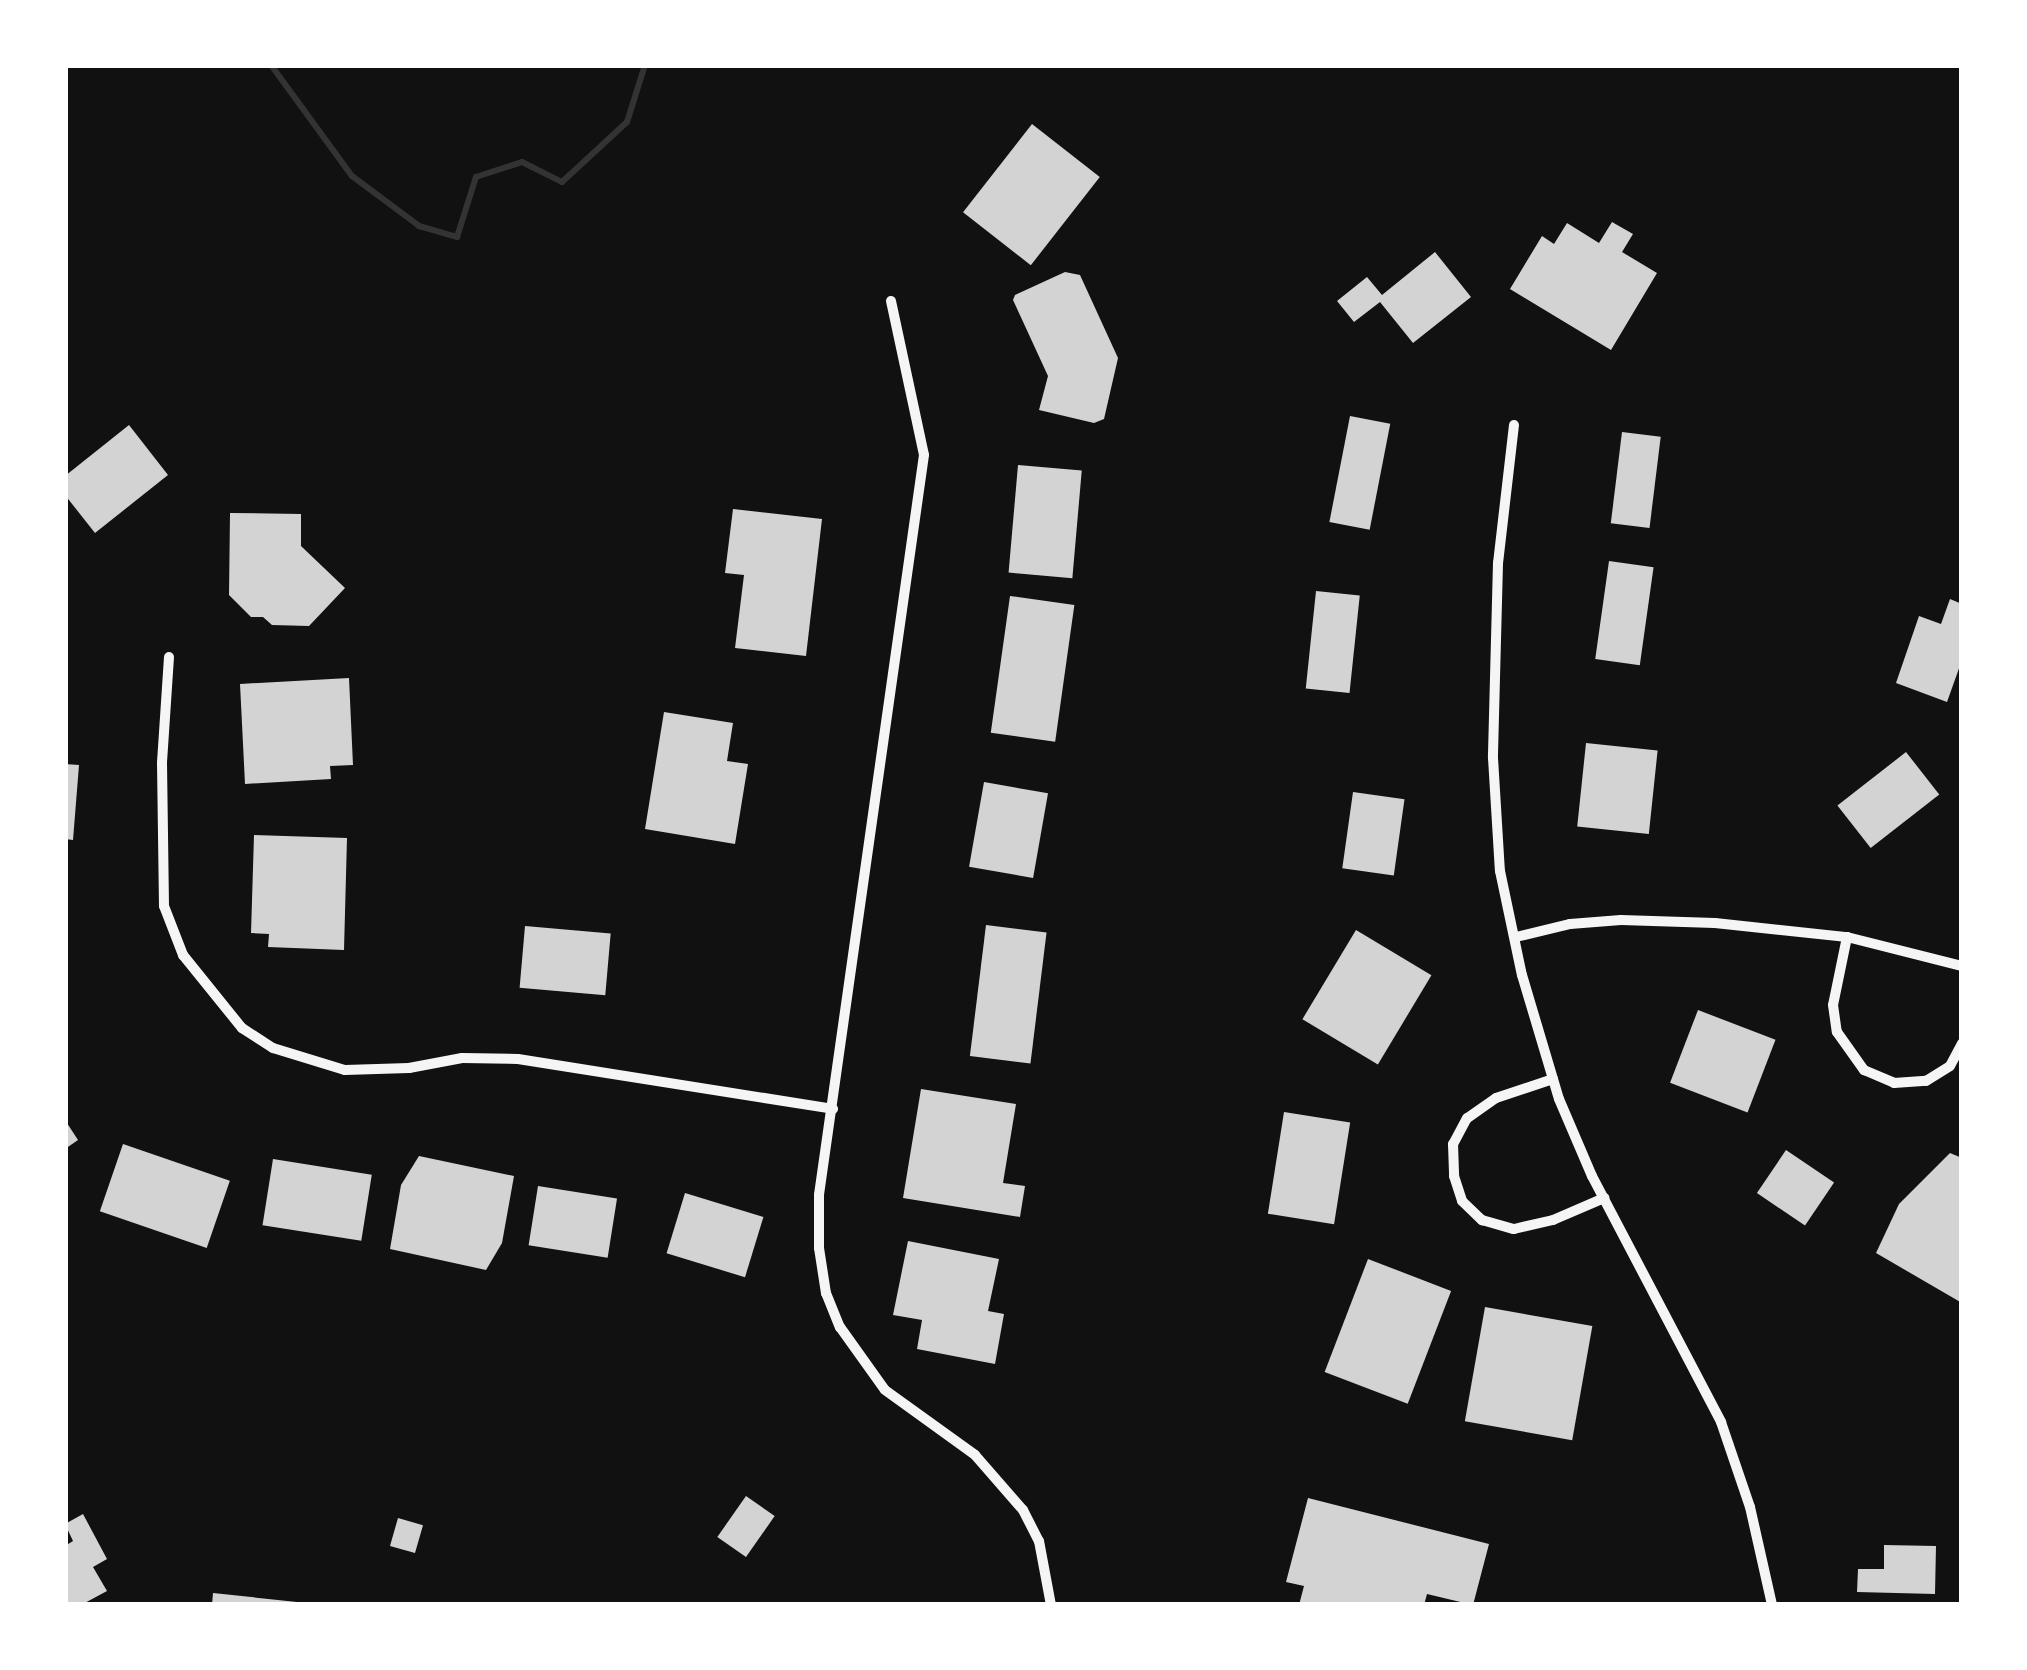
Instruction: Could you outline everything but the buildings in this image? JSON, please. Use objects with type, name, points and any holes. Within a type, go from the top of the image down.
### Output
[{"type":"street","points":[[892,301],[924,455],[819,1195],[819,1248],[826,1293],[840,1327],[885,1390],[975,1455],[1023,1510],[1039,1541],[1051,1605]]},
{"type":"street","points":[[1514,425],[1498,563],[1492,663],[1500,871],[1522,975],[1554,1079],[1604,1198],[1721,1422],[1750,1508],[1772,1605]]},
{"type":"street","points":[[170,657],[162,764],[164,906],[183,955],[242,1028],[272,1048],[344,1070],[409,1068],[462,1058],[518,1059],[833,1109]]},
{"type":"street","points":[[1516,937],[1570,924],[1621,920],[1752,925],[1847,937],[1962,966]]},
{"type":"street","points":[[1847,937],[1833,1006],[1837,1032],[1864,1070],[1894,1083],[1926,1082],[1950,1066],[1962,1043]]},
{"type":"street","points":[[1554,1079],[1496,1098],[1467,1118],[1453,1144],[1454,1176],[1462,1201],[1482,1220],[1514,1229],[1553,1220],[1604,1198]]},
{"type":"waterway","points":[[271,65],[352,176],[419,226],[457,237],[476,177],[522,162],[562,182],[627,122],[645,65]]}]
